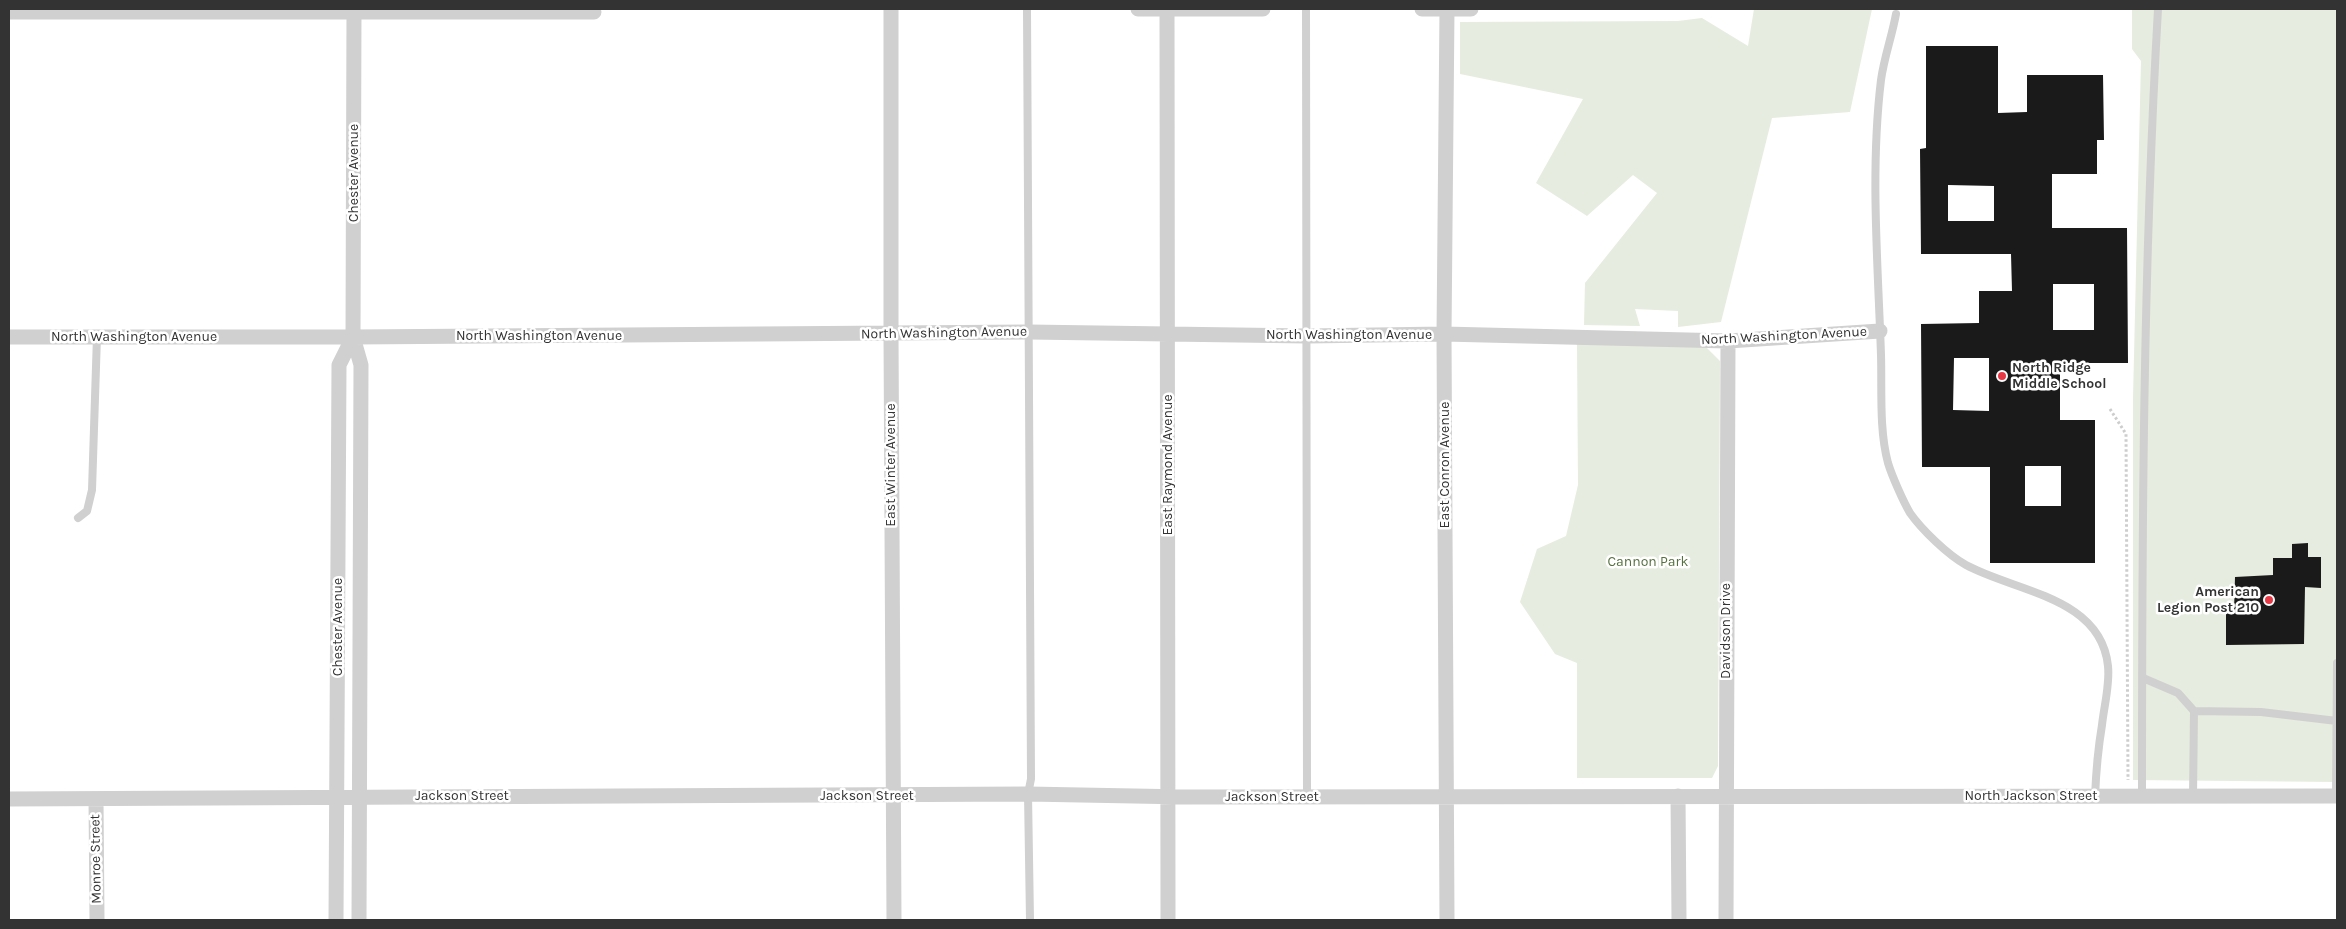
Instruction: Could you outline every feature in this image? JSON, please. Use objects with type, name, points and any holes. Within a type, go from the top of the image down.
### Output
[{"type":"street","name":"East Winter Avenue","points":[[891,9],[890,334],[894,920]]},
{"type":"street","points":[[1138,9],[1263,9]]},
{"type":"street","points":[[1422,9],[1472,9]]},
{"type":"street","name":"East Conron Avenue","points":[[1447,920],[1444,334],[1448,9]]},
{"type":"street","points":[[9,12],[354,10],[594,12]]},
{"type":"street","name":"Chester Avenue","points":[[354,10],[354,337],[361,365],[358,920]]},
{"type":"street","name":"East Raymond Avenue","points":[[1167,10],[1169,334],[1168,920]]},
{"type":"street","name":"North Washington Avenue","points":[[9,337],[354,337],[1029,332],[1307,336],[1444,334],[1728,341],[1880,331]]},
{"type":"street","name":"Chester Avenue","points":[[336,920],[339,365],[354,337]]},
{"type":"street","name":"Davidson Drive","points":[[1726,920],[1728,341]]},
{"type":"street","points":[[338,500],[360,500]]},
{"type":"street","points":[[338,645],[360,644]]},
{"type":"street","name":"Jackson Street","points":[[9,799],[1028,794],[1167,797],[1725,796]]},
{"type":"street","points":[[1678,796],[1680,920]]},
{"type":"street","name":"North Jackson Street","points":[[1725,796],[2337,796]]},
{"type":"street","name":"Monroe Street","points":[[96,799],[97,920]]},
{"type":"lane","points":[[1027,9],[1031,779],[1028,794],[1030,920]]},
{"type":"lane","points":[[1306,9],[1307,797]]},
{"type":"lane","points":[[2142,797],[2145,308],[2151,132],[2158,9]]},
{"type":"lane","points":[[1896,14],[1881,78],[1875,160],[1880,402],[1888,463],[1910,512],[1936,541],[1964,564],[2000,581],[2073,609],[2088,621],[2098,635],[2104,648],[2108,678],[2095,797]]},
{"type":"lane","points":[[78,518],[86,510],[92,490],[97,336]]},
{"type":"lane","points":[[2337,663],[2337,796]]},
{"type":"lane","points":[[2143,678],[2178,693],[2194,711],[2194,797]]},
{"type":"lane","points":[[2194,711],[2261,712],[2337,721]]},
{"type":"path","points":[[2110,409],[2126,434],[2128,780]]},
{"type":"green space","points":[[1754,9],[1872,9],[1850,112],[1772,118],[1721,322],[1678,327],[1678,311],[1635,309],[1640,326],[1584,325],[1585,283],[1657,193],[1633,175],[1587,216],[1536,183],[1583,99],[1460,74],[1460,22],[1678,21],[1702,18],[1748,46]]},
{"type":"green space","points":[[2132,9],[2337,9],[2337,782],[2133,780],[2133,398],[2141,61],[2132,49]]},
{"type":"green space","name":"Cannon Park","points":[[1577,344],[1705,346],[1720,361],[1718,766],[1712,778],[1577,778],[1577,663],[1555,654],[1520,602],[1537,549],[1566,536],[1578,485]]},
{"type":"building","points":[[1926,46],[1998,46],[1998,113],[2027,112],[2027,75],[2103,75],[2104,140],[2097,140],[2097,174],[2052,174],[2052,228],[2127,228],[2128,363],[2060,363],[2060,420],[2095,420],[2095,563],[1990,563],[1990,467],[1922,467],[1921,324],[1979,323],[1979,291],[2012,291],[2011,254],[1921,254],[1920,149],[1926,148]],"holes":[[[1948,185],[1994,186],[1994,221],[1948,221]],[[2053,284],[2094,284],[2094,330],[2053,330]],[[1954,358],[1989,358],[1989,411],[1953,410]],[[2025,466],[2061,466],[2061,506],[2025,506]]]},
{"type":"building","name":"American Legion Post 210","points":[[2308,543],[2308,557],[2321,557],[2321,588],[2305,587],[2304,644],[2226,645],[2226,613],[2234,612],[2235,577],[2273,575],[2273,558],[2292,558],[2292,544]]},
{"type":"place","name":"North Ridge Middle School","points":[[2002,376]]},
{"type":"place","name":"American Legion Post 210","points":[[2269,600]]}]
